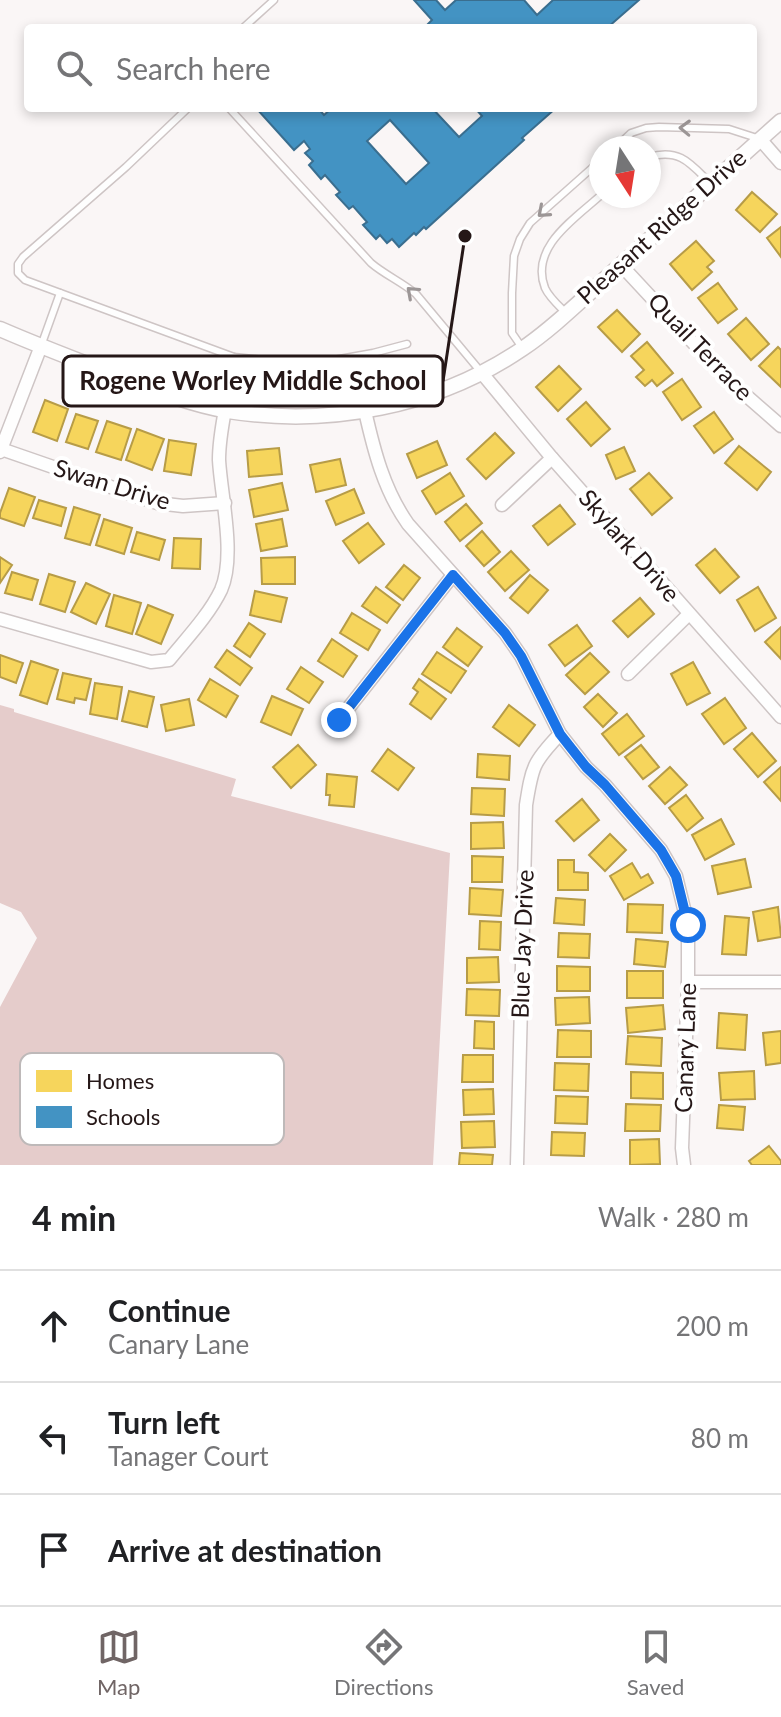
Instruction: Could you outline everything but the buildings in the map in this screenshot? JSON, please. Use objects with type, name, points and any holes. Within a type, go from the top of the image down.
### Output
[{"type":"street","name":"Pleasant Ridge Drive","points":[[0,329],[177,399],[225,410],[275,417],[328,416],[417,399],[481,372],[523,349],[781,121]]},
{"type":"street","points":[[760,139],[781,163]]},
{"type":"street","name":"Quail Terrace","points":[[621,265],[725,377],[781,426]]},
{"type":"street","points":[[0,451],[41,346]]},
{"type":"street","name":"Skylark Drive","points":[[481,372],[552,458],[781,717]]},
{"type":"street","points":[[0,619],[151,662],[169,660],[200,622],[221,589],[225,573],[225,503],[219,457],[225,410]]},
{"type":"street","name":"Canary Lane","points":[[365,411],[381,472],[397,510],[505,633],[521,656],[560,734],[661,850],[676,876],[687,920],[684,1165]]},
{"type":"street","name":"Swan Drive","points":[[0,451],[157,503],[183,506],[225,503]]},
{"type":"street","points":[[502,505],[552,458]]},
{"type":"street","points":[[339,720],[453,575]]},
{"type":"street","points":[[628,674],[689,614]]},
{"type":"street","name":"Blue Jay Drive","points":[[517,1165],[526,805],[536,761],[560,734]]},
{"type":"street","points":[[688,982],[781,982]]},
{"type":"lane","points":[[247,24],[274,0]]},
{"type":"lane","points":[[184,112],[23,257],[18,264],[18,273],[25,280],[234,357],[323,362],[407,344]]},
{"type":"lane","points":[[233,112],[371,263],[416,294],[481,372]]},
{"type":"lane","points":[[628,136],[646,128],[659,127],[729,129],[760,139]]},
{"type":"lane","points":[[661,156],[687,160],[710,183]]},
{"type":"lane","points":[[523,349],[512,333],[514,256],[520,239],[530,223],[589,171]]},
{"type":"lane","points":[[566,313],[545,288],[542,276],[544,255],[554,239],[589,206]]},
{"type":"lane","points":[[41,346],[60,293]]},
{"type":"lane","points":[[225,410],[234,357]]},
{"type":"shaded area","points":[[0,705],[14,709],[14,712],[236,779],[231,796],[450,853],[433,1165],[0,1165],[0,1007],[37,938],[21,912],[0,903]]},
{"type":"place","name":"Rogene Worley Middle School","points":[[465,236]]},
{"type":"route","points":[[339,720],[453,575],[505,633],[521,656],[560,734],[661,850],[676,876],[688,925]]}]
